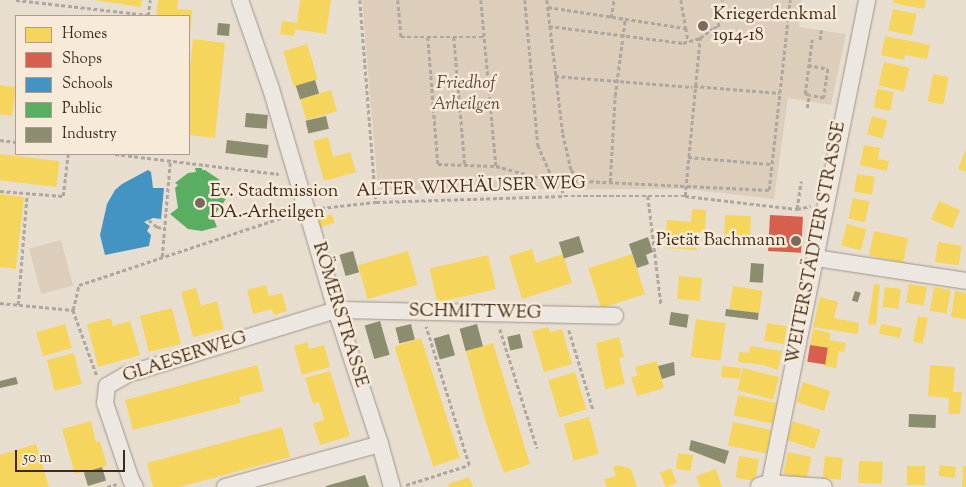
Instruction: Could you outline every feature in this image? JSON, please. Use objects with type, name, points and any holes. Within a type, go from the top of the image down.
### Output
[{"type":"street","name":"RÖMERSTRASSE","points":[[240,0],[271,89],[336,310],[380,444],[392,487]]},
{"type":"street","name":"WEITERSTÄDTER STRASSE","points":[[765,486],[816,258],[867,0]]},
{"type":"street","points":[[816,258],[966,281]]},
{"type":"street","name":"SCHMITTWEG","points":[[336,310],[614,316]]},
{"type":"street","name":"GLAESERWEG","points":[[135,487],[105,402],[108,386],[128,374],[336,310]]},
{"type":"street","points":[[225,487],[380,444]]},
{"type":"street","points":[[765,486],[824,487]]},
{"type":"path","points":[[16,0],[140,15]]},
{"type":"path","points":[[148,15],[150,0]]},
{"type":"path","points":[[360,0],[376,202]]},
{"type":"path","points":[[398,0],[401,37],[484,37]]},
{"type":"path","points":[[481,0],[496,166]]},
{"type":"path","points":[[525,0],[538,145],[554,182],[562,189],[564,196]]},
{"type":"path","points":[[547,0],[563,134],[571,170],[583,181]]},
{"type":"path","points":[[612,18],[614,0]]},
{"type":"path","points":[[681,0],[688,41]]},
{"type":"path","points":[[549,26],[673,42],[688,41],[700,38],[712,28],[718,27],[722,0]]},
{"type":"path","points":[[428,37],[438,164],[496,166],[554,182],[686,184],[769,190],[790,0]]},
{"type":"path","points":[[548,7],[686,28]]},
{"type":"path","points":[[610,182],[617,81],[625,19]]},
{"type":"path","points":[[820,40],[821,30]]},
{"type":"path","points":[[454,37],[465,165]]},
{"type":"path","points":[[685,196],[700,38]]},
{"type":"path","points":[[808,65],[828,70],[824,98],[805,94],[808,65],[812,39]]},
{"type":"path","points":[[555,76],[780,93]]},
{"type":"path","points":[[807,108],[809,95]]},
{"type":"path","points":[[0,140],[15,142]]},
{"type":"path","points":[[0,191],[63,196],[68,155]]},
{"type":"path","points":[[128,155],[296,176]]},
{"type":"path","points":[[688,158],[772,164]]},
{"type":"path","points":[[162,257],[170,161]]},
{"type":"path","points":[[797,209],[801,182]]},
{"type":"path","points":[[18,305],[27,193]]},
{"type":"path","name":"ALTER WIXHÄUSER WEG","points":[[73,310],[79,285],[306,209],[376,202],[564,196],[685,196],[797,209],[814,206],[825,207]]},
{"type":"path","points":[[648,196],[661,304]]},
{"type":"path","points":[[149,220],[157,227],[165,228]]},
{"type":"path","points":[[0,303],[73,310],[95,373],[108,386]]},
{"type":"path","points":[[400,487],[468,465],[422,312]]},
{"type":"path","points":[[495,313],[537,448]]},
{"type":"path","points":[[564,314],[593,409]]},
{"type":"green space","name":"Friedhof Arheilgen","points":[[362,0],[802,0],[799,27],[846,34],[831,105],[788,98],[774,199],[686,189],[378,190]]},
{"type":"green space","points":[[61,240],[73,285],[41,294],[29,249]]},
{"type":"building: Homes","points":[[94,0],[142,0],[141,7]]},
{"type":"building: Homes","points":[[158,0],[178,0],[177,9],[192,10],[191,29],[190,15],[156,15]]},
{"type":"building: Homes","points":[[300,0],[331,0],[326,34],[295,29],[294,36],[280,34],[282,21],[297,23]]},
{"type":"building: Homes","points":[[894,0],[926,0],[924,9],[893,3]]},
{"type":"building: Homes","points":[[893,9],[916,14],[912,36],[888,31]]},
{"type":"building: Homes","points":[[885,36],[930,45],[927,59],[905,55],[904,60],[881,55]]},
{"type":"building: Homes","points":[[193,39],[225,43],[215,138],[190,135],[190,67]]},
{"type":"building: Homes","points":[[307,44],[318,79],[294,87],[283,51]]},
{"type":"building: Homes","points":[[884,62],[909,68],[904,91],[879,85]]},
{"type":"building: Homes","points":[[933,74],[949,77],[943,105],[928,101]]},
{"type":"building: Homes","points":[[0,85],[15,87],[12,116],[0,114]]},
{"type":"building: Homes","points":[[877,89],[894,92],[890,111],[874,108]]},
{"type":"building: Homes","points":[[331,90],[337,111],[306,120],[300,99]]},
{"type":"building: Homes","points":[[872,116],[887,120],[883,138],[867,134]]},
{"type":"building: Homes","points":[[328,137],[333,157],[350,152],[356,172],[324,181],[313,141]]},
{"type":"building: Homes","points":[[864,145],[880,148],[878,159],[889,161],[887,171],[860,165]]},
{"type":"building: Homes","points":[[966,149],[966,172],[958,169]]},
{"type":"building: Homes","points":[[0,154],[60,161],[56,187],[0,180]]},
{"type":"building: Homes","points":[[857,174],[875,177],[872,195],[854,192]]},
{"type":"building: Homes","points":[[0,194],[24,197],[16,269],[0,267]]},
{"type":"building: Homes","points":[[853,198],[870,202],[865,222],[848,218]]},
{"type":"building: Homes","points":[[939,201],[960,210],[952,228],[931,219]]},
{"type":"building: Homes","points":[[692,209],[706,210],[705,232],[698,232],[697,250],[665,248],[667,220],[691,222]]},
{"type":"building: Homes","points":[[332,214],[335,223],[321,227],[318,219]]},
{"type":"building: Homes","points":[[725,215],[751,216],[750,245],[724,244]]},
{"type":"building: Homes","points":[[847,224],[866,229],[861,250],[841,245]]},
{"type":"building: Homes","points":[[874,231],[908,238],[903,263],[869,255]]},
{"type":"building: Homes","points":[[938,242],[962,246],[959,266],[935,262]]},
{"type":"building: Homes","points":[[532,249],[536,263],[563,254],[572,283],[522,299],[509,256]]},
{"type":"building: Homes","points":[[408,251],[418,285],[368,299],[358,265]]},
{"type":"building: Homes","points":[[632,254],[645,294],[601,308],[588,268]]},
{"type":"building: Homes","points":[[488,255],[496,289],[437,303],[430,268]]},
{"type":"building: Homes","points":[[679,276],[702,278],[700,301],[677,299]]},
{"type":"building: Homes","points":[[874,284],[880,285],[876,325],[868,324]]},
{"type":"building: Homes","points":[[909,284],[927,287],[924,306],[906,303]]},
{"type":"building: Homes","points":[[266,285],[269,296],[282,293],[287,311],[274,315],[272,309],[253,314],[247,290]]},
{"type":"building: Homes","points":[[733,286],[763,291],[759,313],[729,309]]},
{"type":"building: Homes","points":[[885,287],[901,289],[898,309],[883,307]]},
{"type":"building: Homes","points":[[934,287],[951,290],[947,314],[930,311]]},
{"type":"building: Homes","points":[[196,288],[201,306],[217,301],[224,329],[193,337],[181,292]]},
{"type":"building: Homes","points":[[955,291],[966,293],[966,319],[951,317]]},
{"type":"building: Homes","points":[[820,297],[838,302],[834,318],[859,323],[858,334],[813,327]]},
{"type":"building: Homes","points":[[172,308],[181,344],[149,352],[140,316]]},
{"type":"building: Homes","points":[[918,316],[928,318],[923,343],[913,342]]},
{"type":"building: Homes","points":[[111,318],[113,326],[130,321],[140,355],[98,367],[87,324]]},
{"type":"building: Homes","points":[[696,319],[726,323],[720,361],[691,357]]},
{"type":"building: Homes","points":[[767,323],[787,326],[784,344],[764,341]]},
{"type":"building: Homes","points":[[65,324],[72,348],[43,356],[36,332]]},
{"type":"building: Homes","points":[[881,324],[902,328],[900,338],[879,334]]},
{"type":"building: Homes","points":[[548,327],[550,332],[562,329],[572,364],[544,372],[532,331]]},
{"type":"building: Homes","points":[[813,329],[831,333],[829,340],[846,343],[844,352],[839,351],[836,368],[824,366],[828,348],[810,345]]},
{"type":"building: Homes","points":[[619,337],[624,357],[619,358],[625,384],[605,389],[596,343]]},
{"type":"building: Homes","points":[[421,338],[460,458],[433,466],[394,347]]},
{"type":"building: Homes","points":[[307,342],[309,349],[324,345],[330,367],[302,375],[294,346]]},
{"type":"building: Homes","points":[[493,343],[530,464],[504,473],[486,423],[466,351]]},
{"type":"building: Homes","points":[[750,346],[782,351],[778,370],[763,365],[738,362],[739,352],[749,353]]},
{"type":"building: Homes","points":[[74,353],[82,384],[55,391],[47,360]]},
{"type":"building: Homes","points":[[657,361],[664,388],[637,396],[631,377],[638,376],[635,367]]},
{"type":"building: Homes","points":[[257,365],[264,391],[239,397],[241,403],[133,430],[125,400]]},
{"type":"building: Homes","points":[[930,365],[955,367],[953,392],[962,392],[960,414],[948,414],[949,398],[928,396]]},
{"type":"building: Homes","points":[[722,366],[741,368],[740,379],[721,377]]},
{"type":"building: Homes","points":[[743,368],[779,377],[773,399],[737,390]]},
{"type":"building: Homes","points":[[330,371],[350,436],[320,445],[313,423],[324,420],[319,402],[313,404],[305,378]]},
{"type":"building: Homes","points":[[575,372],[586,409],[560,417],[548,380]]},
{"type":"building: Homes","points":[[803,382],[831,391],[824,411],[797,402]]},
{"type":"building: Homes","points":[[738,395],[777,403],[773,424],[734,416]]},
{"type":"building: Homes","points":[[589,417],[599,454],[574,460],[564,424]]},
{"type":"building: Homes","points":[[91,421],[96,442],[100,441],[107,466],[75,474],[62,429]]},
{"type":"building: Homes","points":[[793,421],[821,430],[814,449],[787,440]]},
{"type":"building: Homes","points":[[733,422],[771,430],[766,454],[728,445]]},
{"type":"building: Homes","points":[[282,427],[290,457],[180,487],[153,487],[147,463]]},
{"type":"building: Homes","points":[[36,444],[49,487],[0,487],[0,455]]},
{"type":"building: Homes","points":[[788,452],[811,457],[807,479],[783,474]]},
{"type":"building: Homes","points":[[678,453],[693,455],[691,471],[676,469]]},
{"type":"building: Homes","points":[[739,456],[759,459],[755,481],[736,478]]},
{"type":"building: Homes","points":[[825,456],[843,458],[841,480],[823,478]]},
{"type":"building: Homes","points":[[859,461],[883,462],[882,484],[858,483]]},
{"type":"building: Homes","points":[[619,465],[631,469],[637,487],[607,487],[604,479],[616,476],[613,467]]},
{"type":"building: Homes","points":[[940,465],[956,467],[955,478],[939,476]]},
{"type":"building: Homes","points":[[907,466],[925,466],[925,485],[907,485]]},
{"type":"building: Homes","points":[[963,466],[966,466],[966,487],[962,487]]},
{"type":"building: Homes","points":[[671,468],[677,483],[666,487],[660,472]]},
{"type":"building: Homes","points":[[716,469],[722,487],[700,487],[696,476]]},
{"type":"building: Homes","points":[[469,477],[473,487],[449,487],[448,484]]},
{"type":"building: Shops","points":[[770,215],[803,217],[801,253],[768,251]]},
{"type":"building: Shops","points":[[810,345],[828,348],[825,365],[807,362]]},
{"type":"building: Schools","points":[[148,170],[151,172],[153,188],[164,188],[161,219],[153,218],[144,222],[150,226],[147,231],[151,235],[149,246],[105,255],[100,235],[107,204],[115,190],[122,184]]},
{"type":"building: Public","name":"Ev. Stadtmission DA.-Arheilgen","points":[[195,168],[202,168],[202,170],[220,180],[212,188],[213,196],[226,199],[213,217],[217,227],[202,231],[188,229],[170,214],[178,208],[175,188],[178,185],[175,183],[188,173],[196,172]]},
{"type":"building: Industry","points":[[218,23],[230,24],[229,36],[217,35]]},
{"type":"building: Industry","points":[[315,80],[319,93],[300,99],[296,86]]},
{"type":"building: Industry","points":[[246,113],[268,115],[267,129],[245,127]]},
{"type":"building: Industry","points":[[326,116],[329,129],[308,133],[306,121]]},
{"type":"building: Industry","points":[[227,140],[269,145],[267,158],[225,153]]},
{"type":"building: Industry","points":[[579,236],[584,252],[564,258],[559,242]]},
{"type":"building: Industry","points":[[648,237],[653,252],[646,255],[649,264],[637,268],[629,244]]},
{"type":"building: Industry","points":[[353,251],[359,272],[346,276],[340,255]]},
{"type":"building: Industry","points":[[751,263],[764,264],[763,283],[750,282]]},
{"type":"building: Industry","points":[[855,291],[861,293],[858,302],[852,301]]},
{"type":"building: Industry","points":[[726,309],[759,313],[758,320],[725,316]]},
{"type":"building: Industry","points":[[671,312],[689,315],[687,328],[669,325]]},
{"type":"building: Industry","points":[[380,321],[390,355],[374,359],[365,325]]},
{"type":"building: Industry","points":[[411,324],[415,340],[399,343],[395,328]]},
{"type":"building: Industry","points":[[477,324],[483,346],[466,351],[460,329]]},
{"type":"building: Industry","points":[[449,334],[455,355],[440,360],[434,338]]},
{"type":"building: Industry","points":[[520,334],[523,348],[510,350],[507,337]]},
{"type":"building: Industry","points":[[674,362],[675,375],[662,379],[658,366]]},
{"type":"building: Industry","points":[[16,377],[18,384],[0,388],[0,381]]},
{"type":"building: Industry","points":[[909,414],[936,415],[936,428],[909,427]]},
{"type":"building: Industry","points":[[691,440],[729,451],[725,464],[689,450]]},
{"type":"building: Industry","points":[[102,467],[106,480],[88,486],[84,473]]},
{"type":"building: Industry","points":[[365,475],[369,487],[326,487],[326,486]]},
{"type":"place","name":"Kriegerdenkmal 1914-18","points":[[703,26]]},
{"type":"place","name":"Ev. Stadtmission DA.-Arheilgen","points":[[200,203]]},
{"type":"place","name":"Pietät Bachmann","points":[[796,241]]}]
